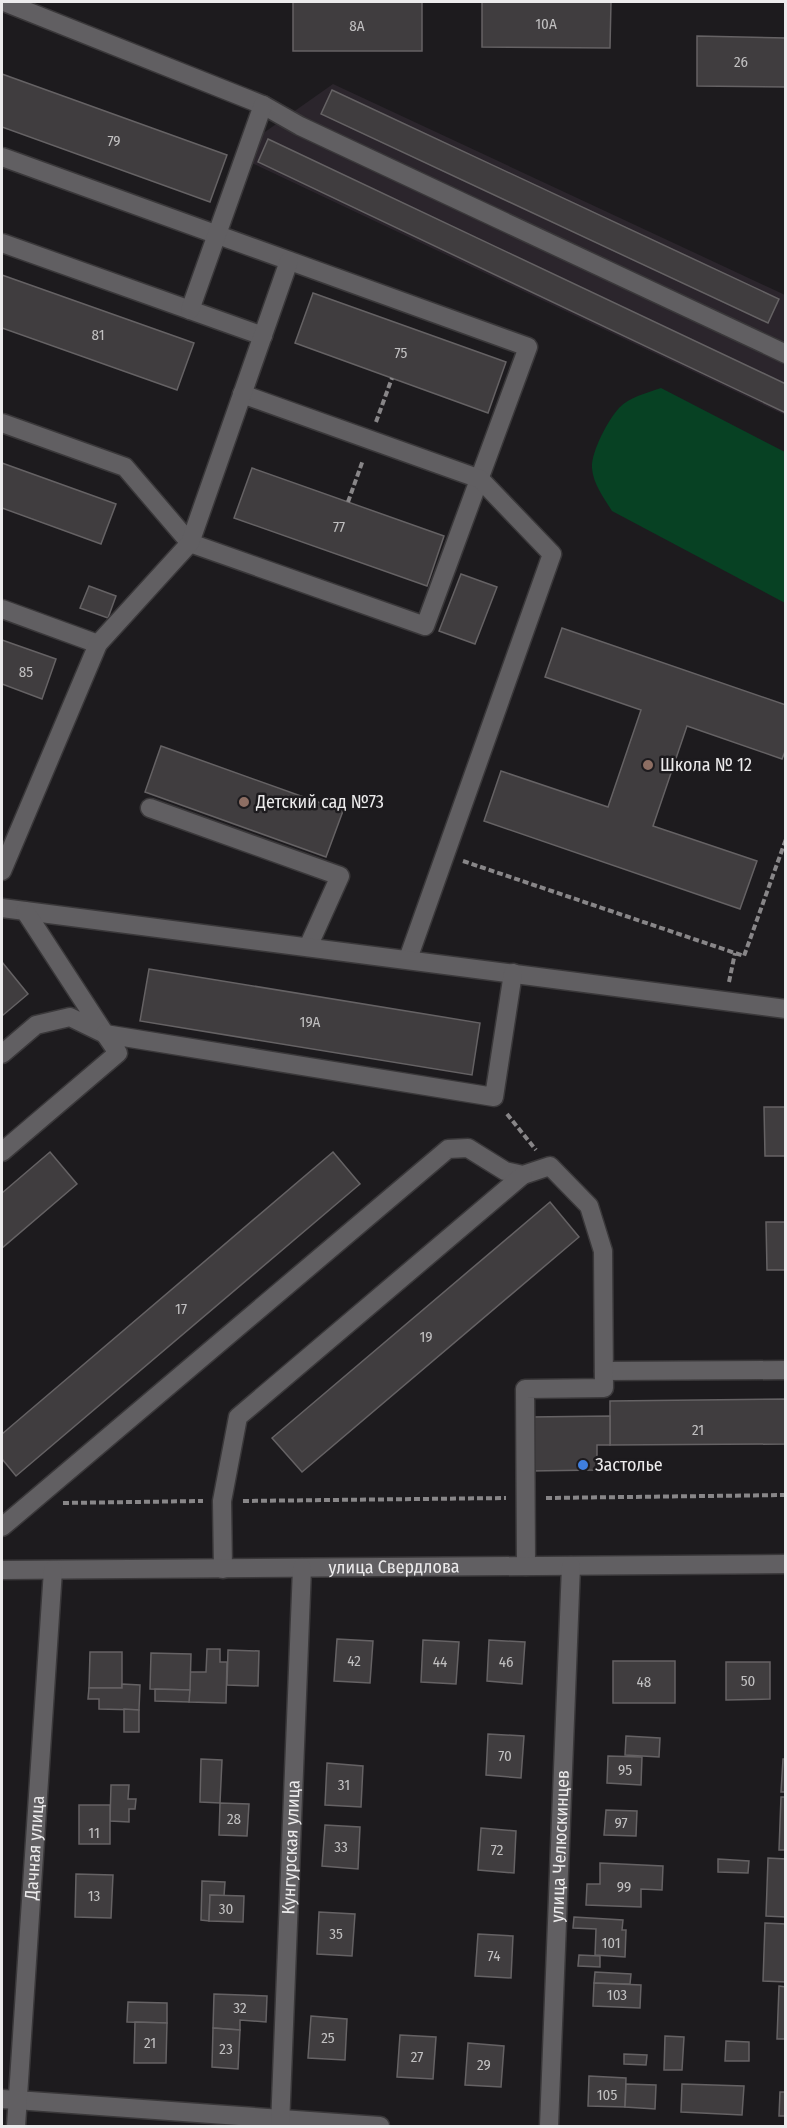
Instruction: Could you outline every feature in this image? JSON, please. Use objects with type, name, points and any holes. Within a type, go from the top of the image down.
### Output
[{"type":"street","points":[[4,2],[263,105],[300,126],[786,354]]},
{"type":"street","points":[[190,310],[263,105]]},
{"type":"street","points":[[2,157],[528,347],[426,626],[190,543],[125,467],[2,423]]},
{"type":"street","points":[[2,243],[263,336]]},
{"type":"street","points":[[2,871],[98,644],[190,543],[289,261]]},
{"type":"street","points":[[242,394],[480,479],[552,554],[408,959]]},
{"type":"street","points":[[2,609],[98,644]]},
{"type":"street","points":[[150,808],[340,876],[308,946]]},
{"type":"street","points":[[2,908],[513,972],[786,1009]]},
{"type":"street","points":[[2,1152],[118,1053],[26,911]]},
{"type":"street","points":[[2,1054],[36,1025],[70,1017],[105,1034],[494,1097],[513,972]]},
{"type":"street","points":[[2,1527],[448,1149],[468,1148],[505,1171],[523,1175]]},
{"type":"street","points":[[223,1569],[222,1501],[238,1417],[523,1175],[550,1166],[589,1206],[603,1251],[604,1388],[525,1389],[526,1566]]},
{"type":"street","points":[[604,1371],[786,1370]]},
{"type":"street","name":"улица Свердлова","points":[[2,1570],[786,1564]]},
{"type":"street","name":"улица Челюскинцев","points":[[549,2127],[571,1566]]},
{"type":"street","name":"Кунгурская улица","points":[[280,2123],[302,1568]]},
{"type":"street","name":"Дачная улица","points":[[16,2127],[10,2099],[53,1570]]},
{"type":"street","points":[[10,2099],[280,2123],[380,2127]]},
{"type":"path","points":[[445,855],[744,956],[786,839]]},
{"type":"path","points":[[725,1001],[735,953]]},
{"type":"path","points":[[494,1097],[550,1166]]},
{"type":"path","points":[[30,1503],[786,1495]]},
{"type":"shaded area","points":[[333,84],[786,296],[785,415],[252,163],[262,134]]},
{"type":"green space","points":[[661,388],[785,452],[785,603],[612,511],[599,491],[594,480],[592,461],[597,445],[610,420],[628,401]]},
{"type":"building","points":[[293,2],[422,2],[422,51],[293,51]]},
{"type":"building","points":[[482,2],[611,2],[610,48],[482,47]]},
{"type":"building","points":[[697,36],[786,38],[786,87],[697,86]]},
{"type":"building","points":[[2,74],[227,155],[210,202],[2,127]]},
{"type":"building","points":[[332,90],[779,299],[768,323],[321,114]]},
{"type":"building","points":[[268,139],[786,384],[786,413],[258,162]]},
{"type":"building","points":[[2,275],[194,343],[177,390],[2,328]]},
{"type":"building","points":[[313,293],[506,362],[488,413],[295,343]]},
{"type":"building","points":[[2,463],[116,504],[101,544],[2,508]]},
{"type":"building","points":[[252,468],[444,536],[427,586],[234,518]]},
{"type":"building","points":[[461,574],[497,587],[475,644],[439,631]]},
{"type":"building","points":[[89,586],[116,596],[108,618],[80,608]]},
{"type":"building","name":"Школа № 12","points":[[562,628],[786,705],[786,749],[782,759],[687,726],[653,826],[757,861],[740,909],[484,821],[501,771],[608,807],[641,710],[545,677]]},
{"type":"building","points":[[2,640],[56,659],[42,699],[2,684]]},
{"type":"building","name":"Детский сад №73","points":[[161,746],[343,811],[326,857],[145,792]]},
{"type":"building","points":[[2,962],[28,994],[2,1016]]},
{"type":"building","points":[[149,969],[480,1023],[472,1075],[140,1021]]},
{"type":"building","points":[[764,1107],[786,1107],[786,1156],[765,1156]]},
{"type":"building","points":[[50,1152],[77,1184],[2,1248],[2,1193]]},
{"type":"building","points":[[333,1152],[360,1184],[16,1476],[2,1459],[2,1434]]},
{"type":"building","points":[[550,1202],[579,1237],[302,1472],[272,1438]]},
{"type":"building","points":[[766,1222],[786,1222],[786,1270],[767,1270]]},
{"type":"building","points":[[786,1399],[786,1444],[610,1445],[610,1401]]},
{"type":"building","points":[[610,1416],[610,1445],[597,1445],[597,1470],[530,1471],[530,1417]]},
{"type":"building","points":[[337,1639],[373,1641],[370,1683],[334,1681]]},
{"type":"building","points":[[423,1640],[459,1642],[456,1684],[421,1682]]},
{"type":"building","points":[[489,1640],[525,1642],[522,1684],[487,1681]]},
{"type":"building","points":[[207,1649],[220,1649],[220,1662],[227,1662],[226,1703],[189,1702],[190,1672],[206,1672]]},
{"type":"building","points":[[228,1650],[259,1651],[258,1686],[227,1685]]},
{"type":"building","points":[[90,1652],[122,1652],[122,1688],[89,1688]]},
{"type":"building","points":[[151,1653],[191,1654],[190,1690],[150,1689]]},
{"type":"building","points":[[613,1661],[675,1661],[675,1703],[613,1703]]},
{"type":"building","points":[[726,1662],[770,1662],[770,1699],[726,1700]]},
{"type":"building","points":[[122,1684],[140,1685],[139,1710],[99,1709],[99,1699],[88,1699],[89,1688],[122,1688]]},
{"type":"building","points":[[155,1689],[190,1690],[189,1702],[155,1701]]},
{"type":"building","points":[[124,1709],[139,1710],[139,1732],[124,1732]]},
{"type":"building","points":[[488,1734],[524,1736],[521,1778],[486,1775]]},
{"type":"building","points":[[626,1736],[660,1738],[659,1757],[625,1755]]},
{"type":"building","points":[[608,1756],[642,1757],[641,1785],[607,1783]]},
{"type":"building","points":[[201,1759],[222,1760],[220,1803],[200,1802]]},
{"type":"building","points":[[783,1759],[786,1759],[786,1792],[781,1792]]},
{"type":"building","points":[[327,1763],[363,1766],[361,1807],[325,1805]]},
{"type":"building","points":[[111,1785],[129,1785],[128,1799],[136,1799],[135,1809],[129,1809],[129,1822],[110,1821]]},
{"type":"building","points":[[781,1797],[786,1797],[786,1850],[779,1850]]},
{"type":"building","points":[[220,1803],[249,1804],[247,1836],[219,1835]]},
{"type":"building","points":[[79,1805],[110,1805],[110,1844],[79,1844]]},
{"type":"building","points":[[606,1810],[637,1811],[636,1836],[604,1835]]},
{"type":"building","points":[[325,1825],[360,1827],[358,1869],[322,1866]]},
{"type":"building","points":[[481,1828],[516,1831],[514,1873],[478,1870]]},
{"type":"building","points":[[768,1858],[786,1859],[786,1917],[766,1916]]},
{"type":"building","points":[[718,1859],[749,1861],[748,1873],[718,1872]]},
{"type":"building","points":[[600,1863],[663,1866],[662,1890],[641,1889],[641,1907],[586,1905],[587,1884],[600,1884]]},
{"type":"building","points":[[76,1874],[113,1875],[111,1918],[75,1917]]},
{"type":"building","points":[[202,1881],[225,1882],[224,1896],[210,1895],[209,1921],[201,1920]]},
{"type":"building","points":[[210,1895],[244,1896],[243,1922],[209,1921]]},
{"type":"building","points":[[319,1912],[355,1914],[352,1956],[317,1954]]},
{"type":"building","points":[[574,1917],[623,1920],[622,1930],[626,1930],[625,1957],[595,1955],[596,1929],[573,1928]]},
{"type":"building","points":[[765,1923],[786,1924],[786,1982],[763,1981]]},
{"type":"building","points":[[478,1934],[513,1936],[511,1978],[475,1976]]},
{"type":"building","points":[[579,1955],[600,1956],[600,1967],[578,1966]]},
{"type":"building","points":[[595,1972],[631,1974],[630,1984],[594,1983]]},
{"type":"building","points":[[594,1983],[641,1985],[640,2008],[593,2006]]},
{"type":"building","points":[[779,1986],[786,1987],[786,2039],[777,2039]]},
{"type":"building","points":[[214,1994],[267,1996],[266,2022],[240,2020],[240,2030],[213,2028]]},
{"type":"building","points":[[128,2002],[167,2003],[167,2023],[127,2022]]},
{"type":"building","points":[[311,2016],[347,2019],[345,2060],[308,2058]]},
{"type":"building","points":[[135,2022],[167,2023],[166,2063],[134,2063]]},
{"type":"building","points":[[213,2028],[240,2030],[238,2069],[212,2067]]},
{"type":"building","points":[[400,2035],[436,2037],[433,2079],[397,2077]]},
{"type":"building","points":[[665,2036],[684,2037],[682,2070],[664,2070]]},
{"type":"building","points":[[726,2041],[749,2042],[749,2061],[725,2061]]},
{"type":"building","points":[[468,2043],[504,2046],[501,2087],[465,2085]]},
{"type":"building","points":[[624,2054],[647,2055],[646,2065],[624,2064]]},
{"type":"building","points":[[589,2076],[626,2078],[625,2107],[588,2106]]},
{"type":"building","points":[[626,2084],[656,2085],[655,2109],[625,2107]]},
{"type":"building","points":[[682,2084],[744,2086],[742,2115],[681,2112]]},
{"type":"building","points":[[780,2092],[786,2092],[786,2116],[779,2116]]},
{"type":"place","name":"Школа № 12","points":[[648,765]]},
{"type":"place","name":"Детский сад №73","points":[[244,802]]},
{"type":"place","name":"Застолье","points":[[583,1465]]}]
